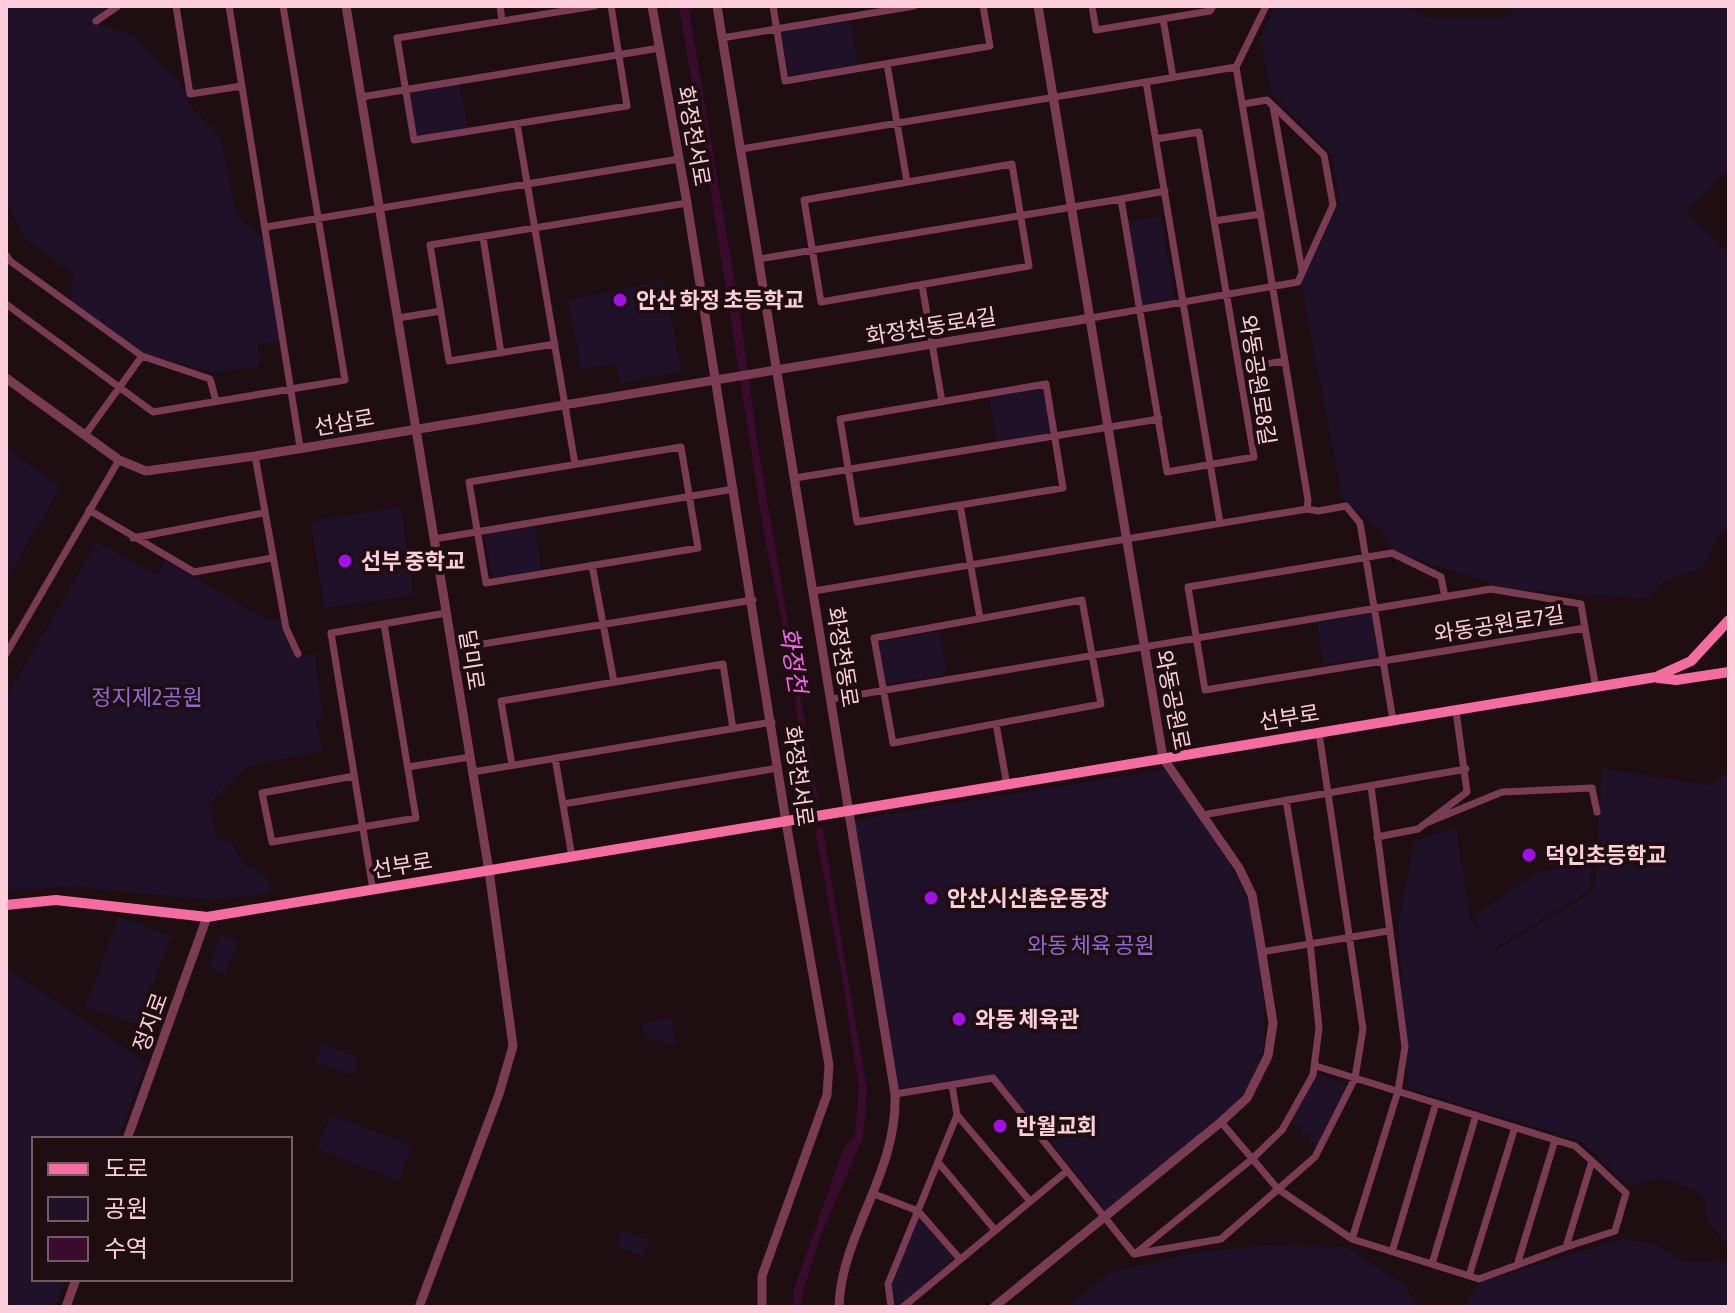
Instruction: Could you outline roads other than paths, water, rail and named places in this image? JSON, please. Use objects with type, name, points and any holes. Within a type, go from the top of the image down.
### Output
[{"type":"main road","name":"선부로","points":[[6,905],[56,900],[207,917],[851,812],[1656,677],[1691,661],[1728,623]]},
{"type":"main road","points":[[1656,677],[1676,680],[1729,672]]},
{"type":"street","points":[[96,21],[118,6]]},
{"type":"street","points":[[176,6],[190,94],[242,86]]},
{"type":"street","points":[[229,6],[300,447]]},
{"type":"street","points":[[6,304],[153,412],[345,380],[283,6]]},
{"type":"street","name":"달미로","points":[[346,6],[489,871],[513,1046],[499,1094],[419,1307]]},
{"type":"street","points":[[500,6],[502,21]]},
{"type":"street","points":[[595,6],[397,38],[414,140],[627,106],[611,6]]},
{"type":"street","name":"화정천서로","points":[[652,6],[753,600],[786,822],[828,1057],[827,1095],[766,1262],[760,1290],[762,1307]]},
{"type":"street","name":"화정천동로","points":[[717,6],[895,1094],[894,1133],[839,1287],[839,1307]]},
{"type":"street","points":[[773,6],[785,81],[990,46],[983,6]]},
{"type":"street","points":[[722,38],[914,6]]},
{"type":"street","name":"와동공원로","points":[[994,1307],[1247,1098],[1268,1056],[1273,1023],[1252,895],[1239,868],[1163,758],[1038,6]]},
{"type":"street","points":[[1092,6],[1096,30],[1210,11],[1213,6]]},
{"type":"street","points":[[1266,6],[1236,67],[1308,500],[1307,509]]},
{"type":"street","points":[[1163,19],[1173,77]]},
{"type":"street","points":[[361,97],[660,48]]},
{"type":"street","points":[[887,64],[907,182]]},
{"type":"street","points":[[741,149],[1236,67]]},
{"type":"street","points":[[1146,82],[1220,523]]},
{"type":"street","points":[[1091,318],[1298,282],[1333,205],[1324,155],[1267,100],[1243,104]]},
{"type":"street","points":[[1273,104],[1302,273]]},
{"type":"street","points":[[517,124],[575,464]]},
{"type":"street","name":"와동공원로8길","points":[[1121,199],[1167,472],[1254,457],[1199,132],[1156,139]]},
{"type":"street","points":[[266,227],[679,159]]},
{"type":"street","points":[[1012,164],[1029,266],[821,302],[804,200],[907,182],[1012,164]]},
{"type":"street","points":[[759,259],[1165,191]]},
{"type":"street","points":[[555,344],[449,361],[430,245],[687,203]]},
{"type":"street","points":[[1214,221],[1261,214]]},
{"type":"street","points":[[483,237],[501,353]]},
{"type":"street","points":[[7,261],[142,356],[210,379],[216,401]]},
{"type":"street","points":[[922,285],[942,402]]},
{"type":"street","points":[[398,318],[441,311]]},
{"type":"street","name":"화정천동로4길","points":[[762,373],[1091,318]]},
{"type":"street","points":[[85,435],[142,356]]},
{"type":"street","points":[[1239,368],[1285,361]]},
{"type":"street","name":"선삼로","points":[[6,378],[119,460],[146,471],[762,373]]},
{"type":"street","points":[[1046,384],[1063,488],[857,522],[840,419],[942,402],[1046,384]]},
{"type":"street","points":[[795,478],[1159,419]]},
{"type":"street","points":[[681,447],[690,497],[698,548],[486,583],[469,482],[681,447]]},
{"type":"street","points":[[255,456],[286,628],[298,654]]},
{"type":"street","points":[[6,654],[119,460]]},
{"type":"street","points":[[434,539],[734,489]]},
{"type":"street","points":[[960,505],[980,618]]},
{"type":"street","points":[[814,591],[1307,509],[1318,511],[1346,506],[1360,523],[1393,720]]},
{"type":"street","points":[[89,510],[194,572],[272,558]]},
{"type":"street","points":[[133,538],[263,513]]},
{"type":"street","points":[[1197,637],[1188,587],[1367,557],[1392,553],[1441,577],[1445,597]]},
{"type":"street","points":[[592,565],[614,682]]},
{"type":"street","name":"와동공원로7길","points":[[832,699],[1197,637],[1491,589],[1581,604],[1585,628],[1205,690],[1197,637]]},
{"type":"street","points":[[452,649],[753,600]]},
{"type":"street","points":[[1082,600],[1092,655],[1101,704],[893,743],[874,638],[1082,600]]},
{"type":"street","points":[[373,890],[331,633],[446,613]]},
{"type":"street","points":[[354,776],[262,793],[272,842],[416,818],[384,624]]},
{"type":"street","points":[[1585,628],[1596,688]]},
{"type":"street","points":[[512,765],[501,701],[723,664],[733,729]]},
{"type":"street","points":[[1377,837],[1418,829],[1467,792],[1456,711]]},
{"type":"street","points":[[473,772],[772,722]]},
{"type":"street","points":[[996,724],[1007,785]]},
{"type":"street","points":[[1134,1254],[1221,1239],[1315,1157],[1355,1078],[1363,1029],[1319,733]]},
{"type":"street","points":[[408,767],[470,757]]},
{"type":"street","points":[[555,758],[572,857]]},
{"type":"street","points":[[563,804],[778,768]]},
{"type":"street","points":[[1202,815],[1466,769]]},
{"type":"street","points":[[1352,1239],[1398,1091],[1405,1047],[1371,786]]},
{"type":"street","points":[[1426,823],[1502,792],[1592,788],[1597,812]]},
{"type":"street","points":[[1134,1254],[1252,1159],[1282,1130],[1313,1075],[1319,1028],[1310,943],[1286,800]]},
{"type":"street","name":"정지로","points":[[128,1137],[207,917]]},
{"type":"street","points":[[1261,952],[1388,931]]},
{"type":"street","points":[[1221,1122],[1278,1189],[1352,1239],[1479,1279],[1615,1231],[1626,1193],[1575,1146],[1316,1066]]},
{"type":"street","points":[[895,1094],[993,1078],[1134,1254]]},
{"type":"street","points":[[952,1085],[957,1115],[1030,1201]]},
{"type":"street","points":[[1392,1252],[1436,1103]]},
{"type":"street","points":[[891,1307],[888,1284],[957,1115]]},
{"type":"street","points":[[1432,1264],[1476,1115]]},
{"type":"street","points":[[1469,1276],[1515,1127]]},
{"type":"street","points":[[1517,1265],[1555,1140]]},
{"type":"street","points":[[1566,1247],[1592,1161]]},
{"type":"street","points":[[938,1162],[995,1230]]},
{"type":"street","points":[[903,1307],[1067,1171]]},
{"type":"street","points":[[874,1194],[918,1211],[960,1259]]},
{"type":"street","points":[[66,1307],[75,1281]]},
{"type":"water","name":"화정천","points":[[679,6],[688,6],[739,306],[757,440],[867,1090],[863,1137],[821,1235],[801,1307],[794,1307],[793,1292],[844,1147],[855,1136],[859,1089],[842,976],[802,758],[792,669],[765,539]]},
{"type":"place","name":"안산 화정 초등학교","points":[[620,300]]},
{"type":"place","name":"선부 중학교","points":[[345,561]]},
{"type":"place","name":"덕인초등학교","points":[[1529,855]]},
{"type":"place","name":"안산시신촌운동장","points":[[931,898]]},
{"type":"place","name":"와동 체육관","points":[[959,1019]]},
{"type":"place","name":"반월교회","points":[[1000,1126]]},
{"type":"park label","name":"정지제2공원","points":[[147,697]]},
{"type":"park label","name":"와동 체육 공원","points":[[1091,945]]}]
